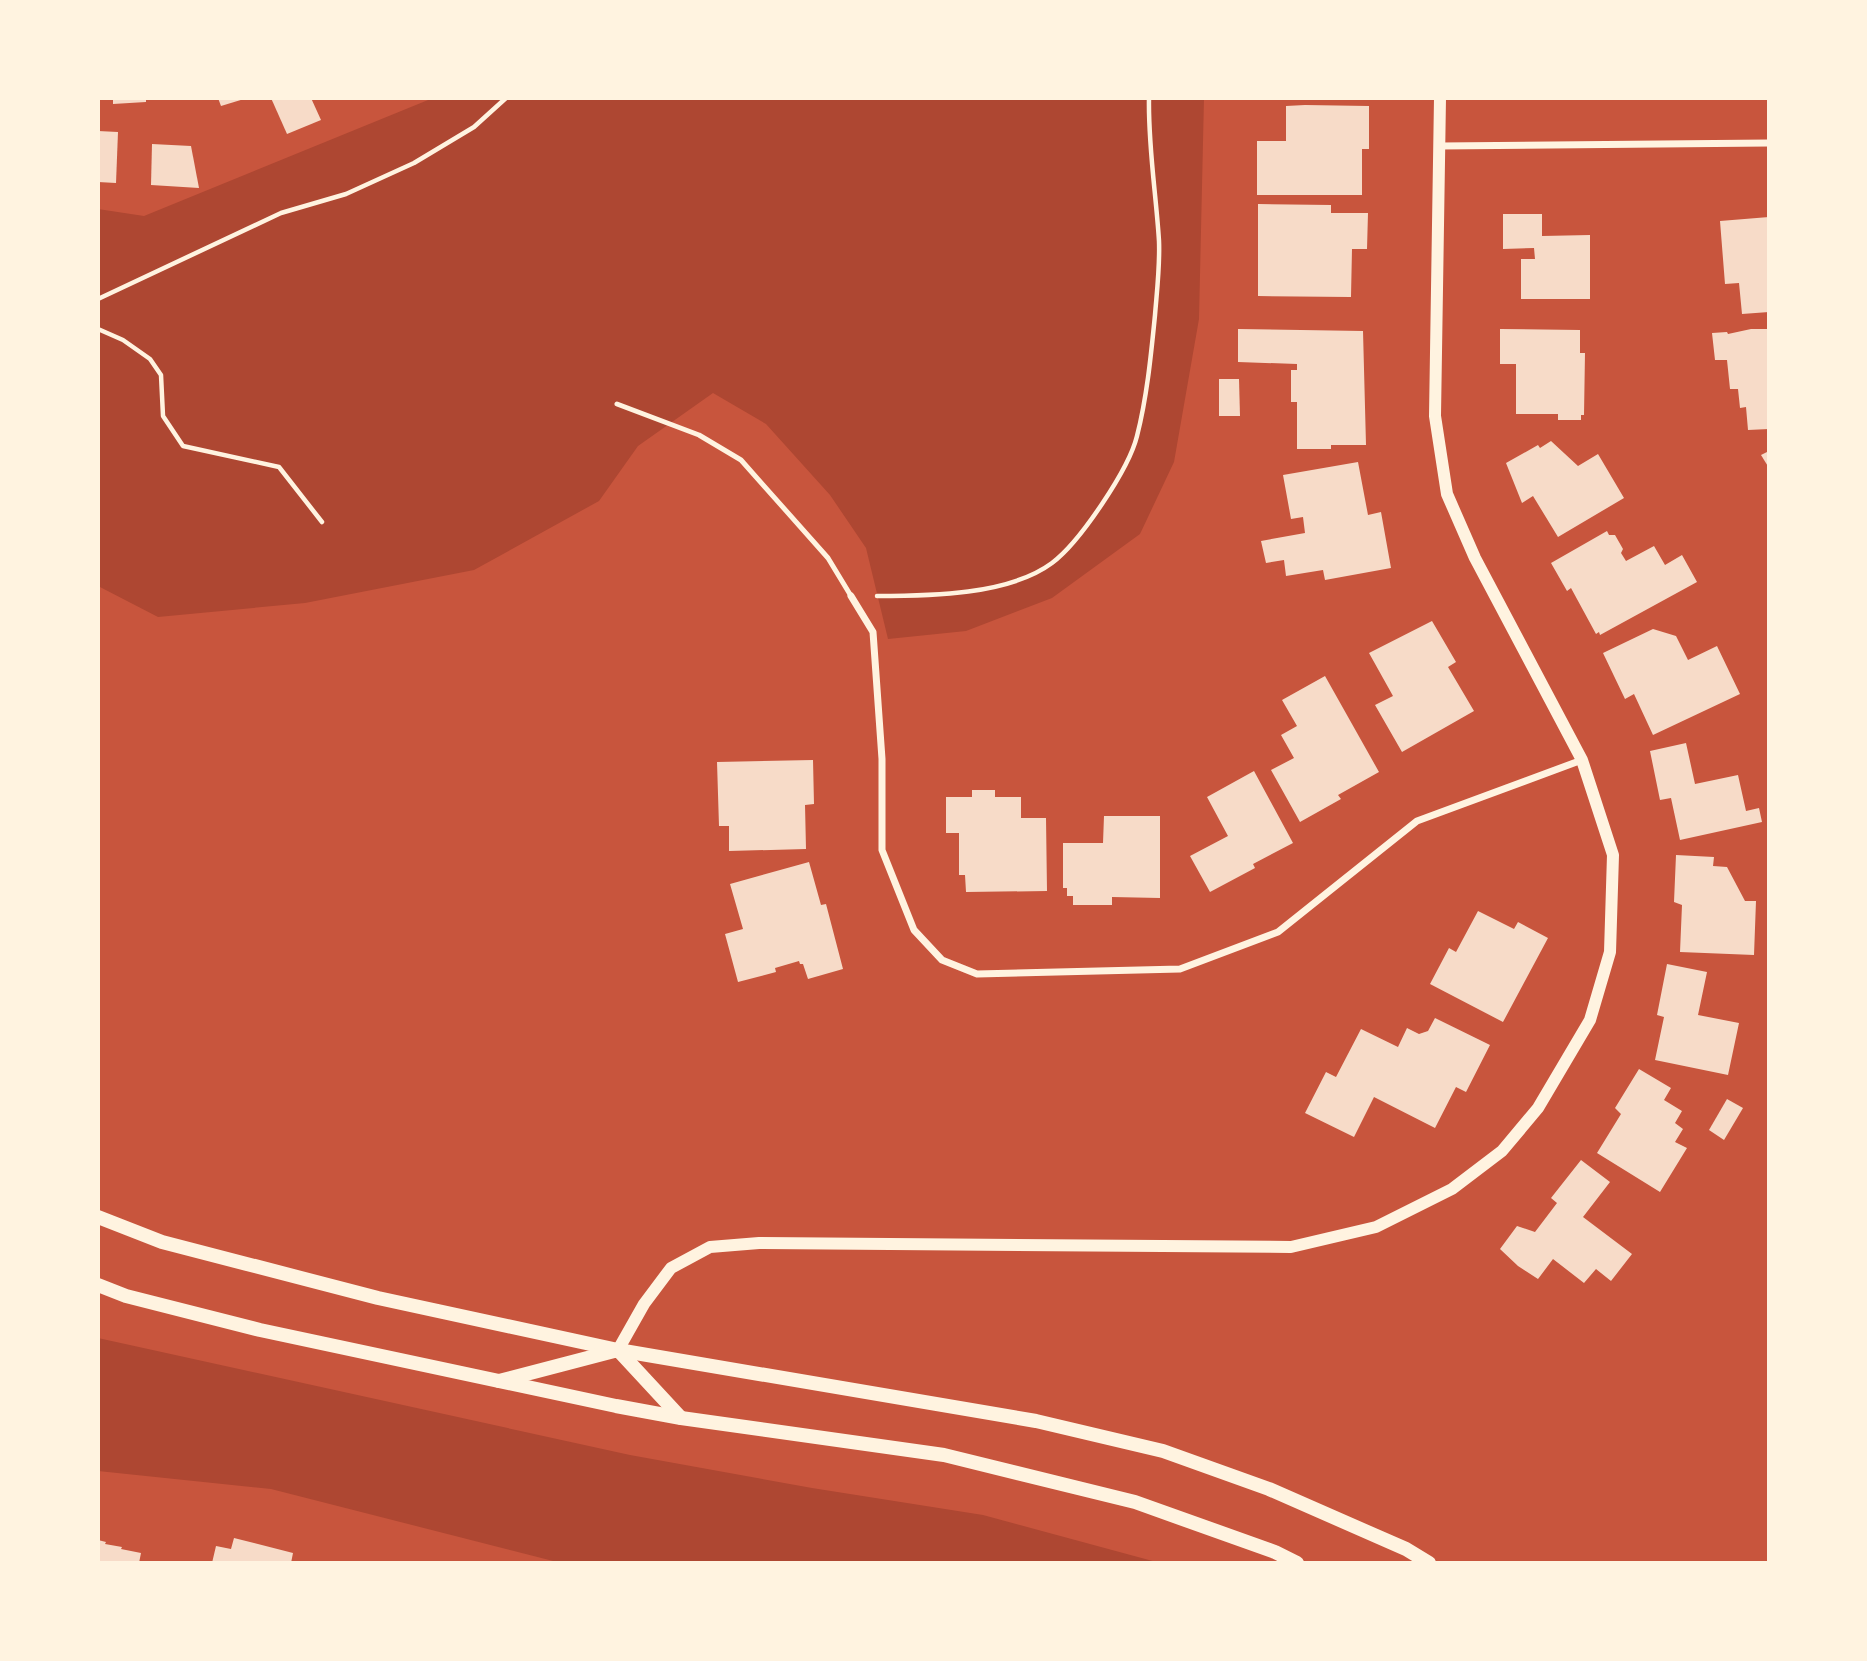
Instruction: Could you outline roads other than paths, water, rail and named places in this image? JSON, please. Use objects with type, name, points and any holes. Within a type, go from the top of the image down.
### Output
[{"type":"main road","points":[[98,1217],[162,1242],[378,1298],[618,1350],[1036,1421],[1163,1451],[1269,1489],[1406,1549],[1429,1563]]},
{"type":"main road","points":[[98,1285],[126,1296],[260,1330],[496,1382],[681,1418],[944,1455],[1135,1502],[1275,1552],[1297,1563]]},
{"type":"main road","points":[[496,1382],[618,1350]]},
{"type":"main road","points":[[618,1350],[681,1418]]},
{"type":"street","points":[[618,1350],[644,1304],[671,1268],[710,1247],[760,1242],[1292,1247],[1376,1227],[1452,1189],[1502,1151],[1538,1108],[1590,1020],[1610,952],[1613,855],[1582,760],[1475,558],[1447,494],[1435,416],[1440,98]]},
{"type":"street","points":[[1440,146],[1769,143]]},
{"type":"street","points":[[851,596],[873,632],[882,759],[882,850],[914,930],[942,960],[977,974],[1180,969],[1278,932],[1417,821],[1582,760]]},
{"type":"lane","points":[[617,404],[699,435],[741,460],[828,558],[851,596]]}]
